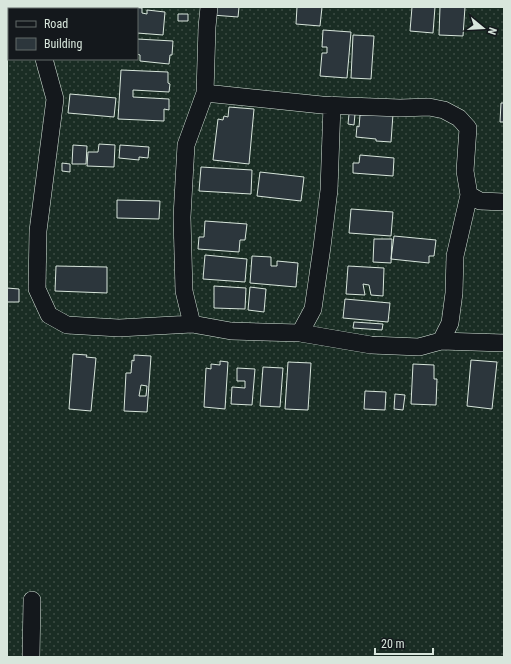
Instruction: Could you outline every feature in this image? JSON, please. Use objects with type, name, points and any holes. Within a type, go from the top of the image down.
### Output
[{"type":"street","points":[[192,324],[184,291],[182,217],[186,145],[205,93],[209,7]]},
{"type":"street","points":[[44,60],[55,99],[38,231],[37,288],[49,315],[67,325],[119,328],[192,324],[231,331],[300,333],[371,345],[419,346],[441,342],[504,343]]},
{"type":"street","points":[[205,93],[332,105],[400,108],[429,107],[444,110],[459,118],[468,128],[465,171],[469,195],[455,256],[454,293],[450,323],[441,342]]},
{"type":"street","points":[[300,333],[313,309],[322,247],[329,190],[332,105]]},
{"type":"street","points":[[469,195],[480,201],[504,202]]},
{"type":"street","points":[[31,657],[32,600]]},
{"type":"green space","points":[[7,7],[504,7],[504,657],[7,657]]},
{"type":"building","points":[[128,7],[142,8],[142,13],[147,14],[147,10],[165,12],[163,35],[138,33],[138,8]]},
{"type":"building","points":[[212,7],[239,7],[238,17],[212,15]]},
{"type":"building","points":[[297,7],[322,7],[320,26],[296,24]]},
{"type":"building","points":[[412,7],[435,7],[433,33],[410,31]]},
{"type":"building","points":[[440,7],[465,7],[463,36],[439,35]]},
{"type":"building","points":[[178,14],[188,14],[188,21],[178,21]]},
{"type":"building","points":[[323,30],[351,32],[347,78],[320,76],[322,53],[327,53],[327,47],[322,47]]},
{"type":"building","points":[[353,35],[374,36],[371,79],[351,78]]},
{"type":"building","points":[[138,39],[173,41],[172,55],[170,55],[169,64],[140,61],[140,55],[138,54]]},
{"type":"building","points":[[121,70],[168,72],[168,83],[170,84],[169,92],[133,90],[133,97],[169,99],[169,110],[164,109],[164,121],[118,119]]},
{"type":"building","points":[[70,94],[116,98],[114,117],[68,113]]},
{"type":"building","points":[[501,103],[504,103],[504,122],[500,122]]},
{"type":"building","points":[[229,107],[254,109],[249,164],[213,160],[218,119],[223,120],[224,116],[228,117]]},
{"type":"building","points":[[349,114],[355,114],[354,125],[348,124]]},
{"type":"building","points":[[393,114],[391,142],[356,137],[360,115]]},
{"type":"building","points":[[99,144],[115,145],[114,167],[87,166],[88,152],[98,152]]},
{"type":"building","points":[[73,145],[87,146],[86,164],[72,164]]},
{"type":"building","points":[[120,145],[149,147],[148,158],[139,157],[139,160],[119,158]]},
{"type":"building","points":[[360,155],[394,158],[393,176],[353,173],[353,163],[359,163]]},
{"type":"building","points":[[62,163],[70,164],[70,172],[62,171]]},
{"type":"building","points":[[201,167],[252,170],[251,194],[199,191]]},
{"type":"building","points":[[260,172],[304,177],[301,201],[257,196]]},
{"type":"building","points":[[117,200],[160,201],[159,219],[117,218]]},
{"type":"building","points":[[351,209],[393,212],[391,236],[349,233]]},
{"type":"building","points":[[205,221],[247,224],[245,240],[240,240],[239,252],[198,249],[199,237],[204,237]]},
{"type":"building","points":[[394,236],[436,240],[434,256],[429,256],[429,263],[391,259]]},
{"type":"building","points":[[374,239],[392,239],[391,263],[373,262]]},
{"type":"building","points":[[205,255],[247,259],[245,282],[203,279]]},
{"type":"building","points":[[252,256],[271,257],[271,266],[277,266],[277,261],[298,263],[296,287],[250,283]]},
{"type":"building","points":[[56,266],[107,267],[107,293],[55,291]]},
{"type":"building","points":[[348,266],[384,268],[383,296],[371,295],[369,285],[363,284],[365,295],[346,294]]},
{"type":"building","points":[[214,286],[246,288],[245,309],[214,308]]},
{"type":"building","points":[[250,287],[266,289],[264,312],[248,310]]},
{"type":"building","points":[[7,288],[19,289],[19,302],[7,302]]},
{"type":"building","points":[[345,299],[390,303],[388,322],[343,318]]},
{"type":"building","points":[[354,322],[383,324],[382,330],[353,328]]},
{"type":"building","points":[[73,354],[87,355],[86,357],[96,358],[91,411],[69,409]]},
{"type":"building","points":[[134,355],[151,356],[147,412],[124,411],[126,373],[131,373],[132,360],[134,361]],"holes":[[[141,385],[147,386],[146,396],[139,396]]]},
{"type":"building","points":[[471,360],[497,362],[492,409],[467,406]]},
{"type":"building","points":[[220,361],[228,362],[225,409],[204,407],[206,368],[211,369],[211,364],[220,365]]},
{"type":"building","points":[[288,362],[311,363],[308,410],[285,409]]},
{"type":"building","points":[[413,364],[434,365],[434,379],[437,379],[436,405],[411,404]]},
{"type":"building","points":[[263,367],[283,368],[280,407],[260,406]]},
{"type":"building","points":[[237,368],[255,369],[252,405],[231,404],[232,387],[245,388],[245,381],[237,381]]},
{"type":"building","points":[[365,391],[386,392],[385,410],[364,409]]},
{"type":"building","points":[[395,394],[405,395],[403,410],[394,409]]}]
